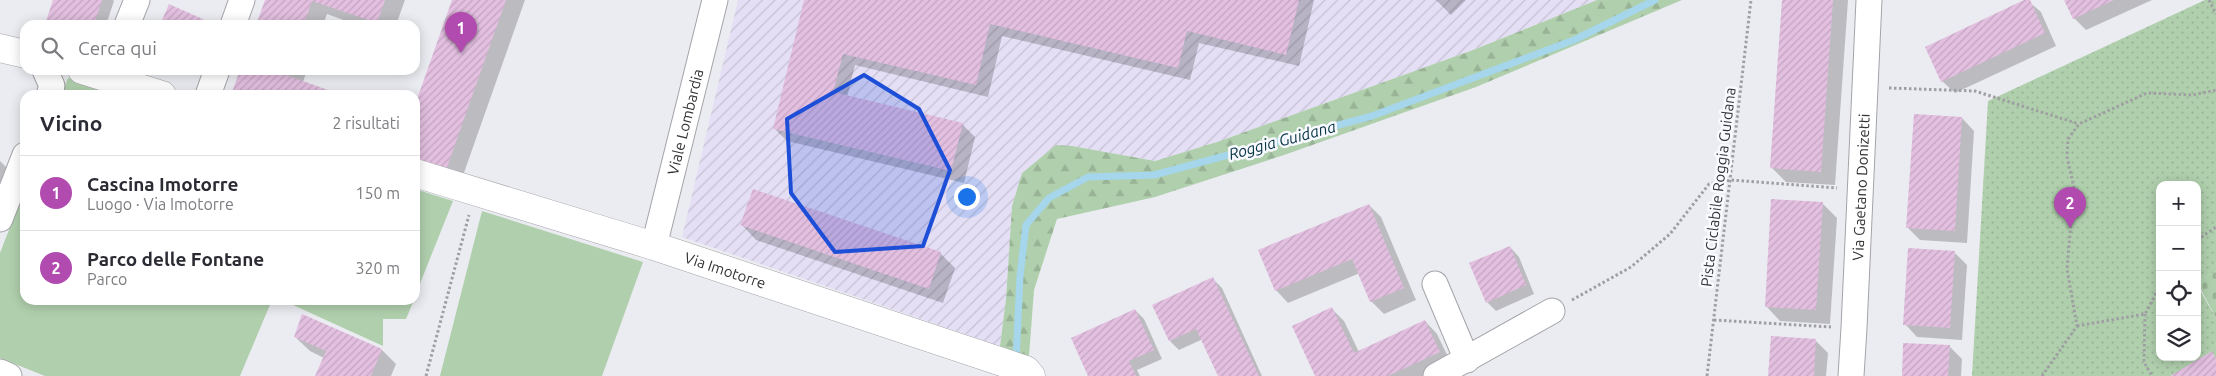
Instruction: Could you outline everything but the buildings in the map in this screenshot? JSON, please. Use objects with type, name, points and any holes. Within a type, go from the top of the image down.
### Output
[{"type":"street","points":[[128,20],[137,0]]},
{"type":"street","points":[[235,20],[242,0]]},
{"type":"street","name":"Viale Lombardia","points":[[654,246],[715,0]]},
{"type":"street","name":"Via Gaetano Donizetti","points":[[1851,376],[1868,0]]},
{"type":"street","points":[[0,48],[20,53]]},
{"type":"street","points":[[47,75],[52,86],[51,90]]},
{"type":"street","points":[[106,75],[148,90]]},
{"type":"street","points":[[210,90],[215,75]]},
{"type":"street","points":[[0,218],[20,168]]},
{"type":"street","name":"Via Imotorre","points":[[420,174],[654,246],[992,358],[1028,373]]},
{"type":"street","points":[[1435,284],[1467,360]]},
{"type":"street","points":[[1436,376],[1552,311]]},
{"type":"street","points":[[0,372],[9,376]]},
{"type":"path","name":"Pista Ciclabile Roggia Guidana","points":[[1707,376],[1752,0]]},
{"type":"path","points":[[2210,0],[2216,14]]},
{"type":"path","points":[[1864,87],[1975,90],[2079,124]]},
{"type":"path","points":[[2042,376],[2077,326],[2067,269],[2074,187],[2067,157],[2068,139],[2079,124],[2148,93],[2193,95],[2216,90]]},
{"type":"path","points":[[1552,311],[1631,267],[1670,234],[1709,184],[1731,180],[1860,190]]},
{"type":"path","points":[[426,376],[476,191]]},
{"type":"path","points":[[2201,237],[2216,226]]},
{"type":"path","points":[[2152,376],[2144,362],[2145,314],[2156,293]]},
{"type":"path","points":[[2077,326],[2145,314]]},
{"type":"path","points":[[1714,320],[1854,328]]},
{"type":"highlighted area","points":[[864,75],[919,109],[950,170],[923,246],[835,252],[791,193],[787,119]]},
{"type":"shaded area","points":[[738,0],[1597,0],[1473,50],[1217,142],[1155,161],[1072,146],[1056,145],[1022,173],[1012,206],[1006,299],[1000,346],[682,237]]},
{"type":"green space","points":[[1597,0],[1682,0],[1476,87],[1284,155],[1155,197],[1057,219],[1034,290],[1029,356],[1000,346],[1006,299],[1012,206],[1022,173],[1056,145],[1072,146],[1155,161],[1217,142],[1473,50]]},
{"type":"green space","points":[[2205,0],[2216,0],[2216,271],[2201,280],[2201,181],[2156,181],[2156,361],[2201,361],[2201,292],[2216,318],[2216,376],[1972,376],[1988,101]]},
{"type":"green space","points":[[68,78],[106,90],[63,90]]},
{"type":"green space","points":[[420,191],[453,201],[420,284]]},
{"type":"green space","points":[[20,201],[20,305],[270,305],[240,376],[45,376],[0,358],[0,253]]},
{"type":"green space","points":[[482,211],[643,262],[602,376],[440,376]]},
{"type":"green space","points":[[2216,271],[2216,318],[2201,290],[2201,280]]},
{"type":"green space","points":[[293,305],[412,305],[406,319],[383,319],[383,346]]},
{"type":"waterway","name":"Roggia Guidana","points":[[1016,361],[1020,276],[1026,225],[1049,198],[1088,177],[1154,175],[1372,116],[1574,40],[1655,0]]},
{"type":"place","name":"Cascina Imotorre","points":[[461,53]]},
{"type":"place","name":"Parco delle Fontane","points":[[2070,228]]}]
